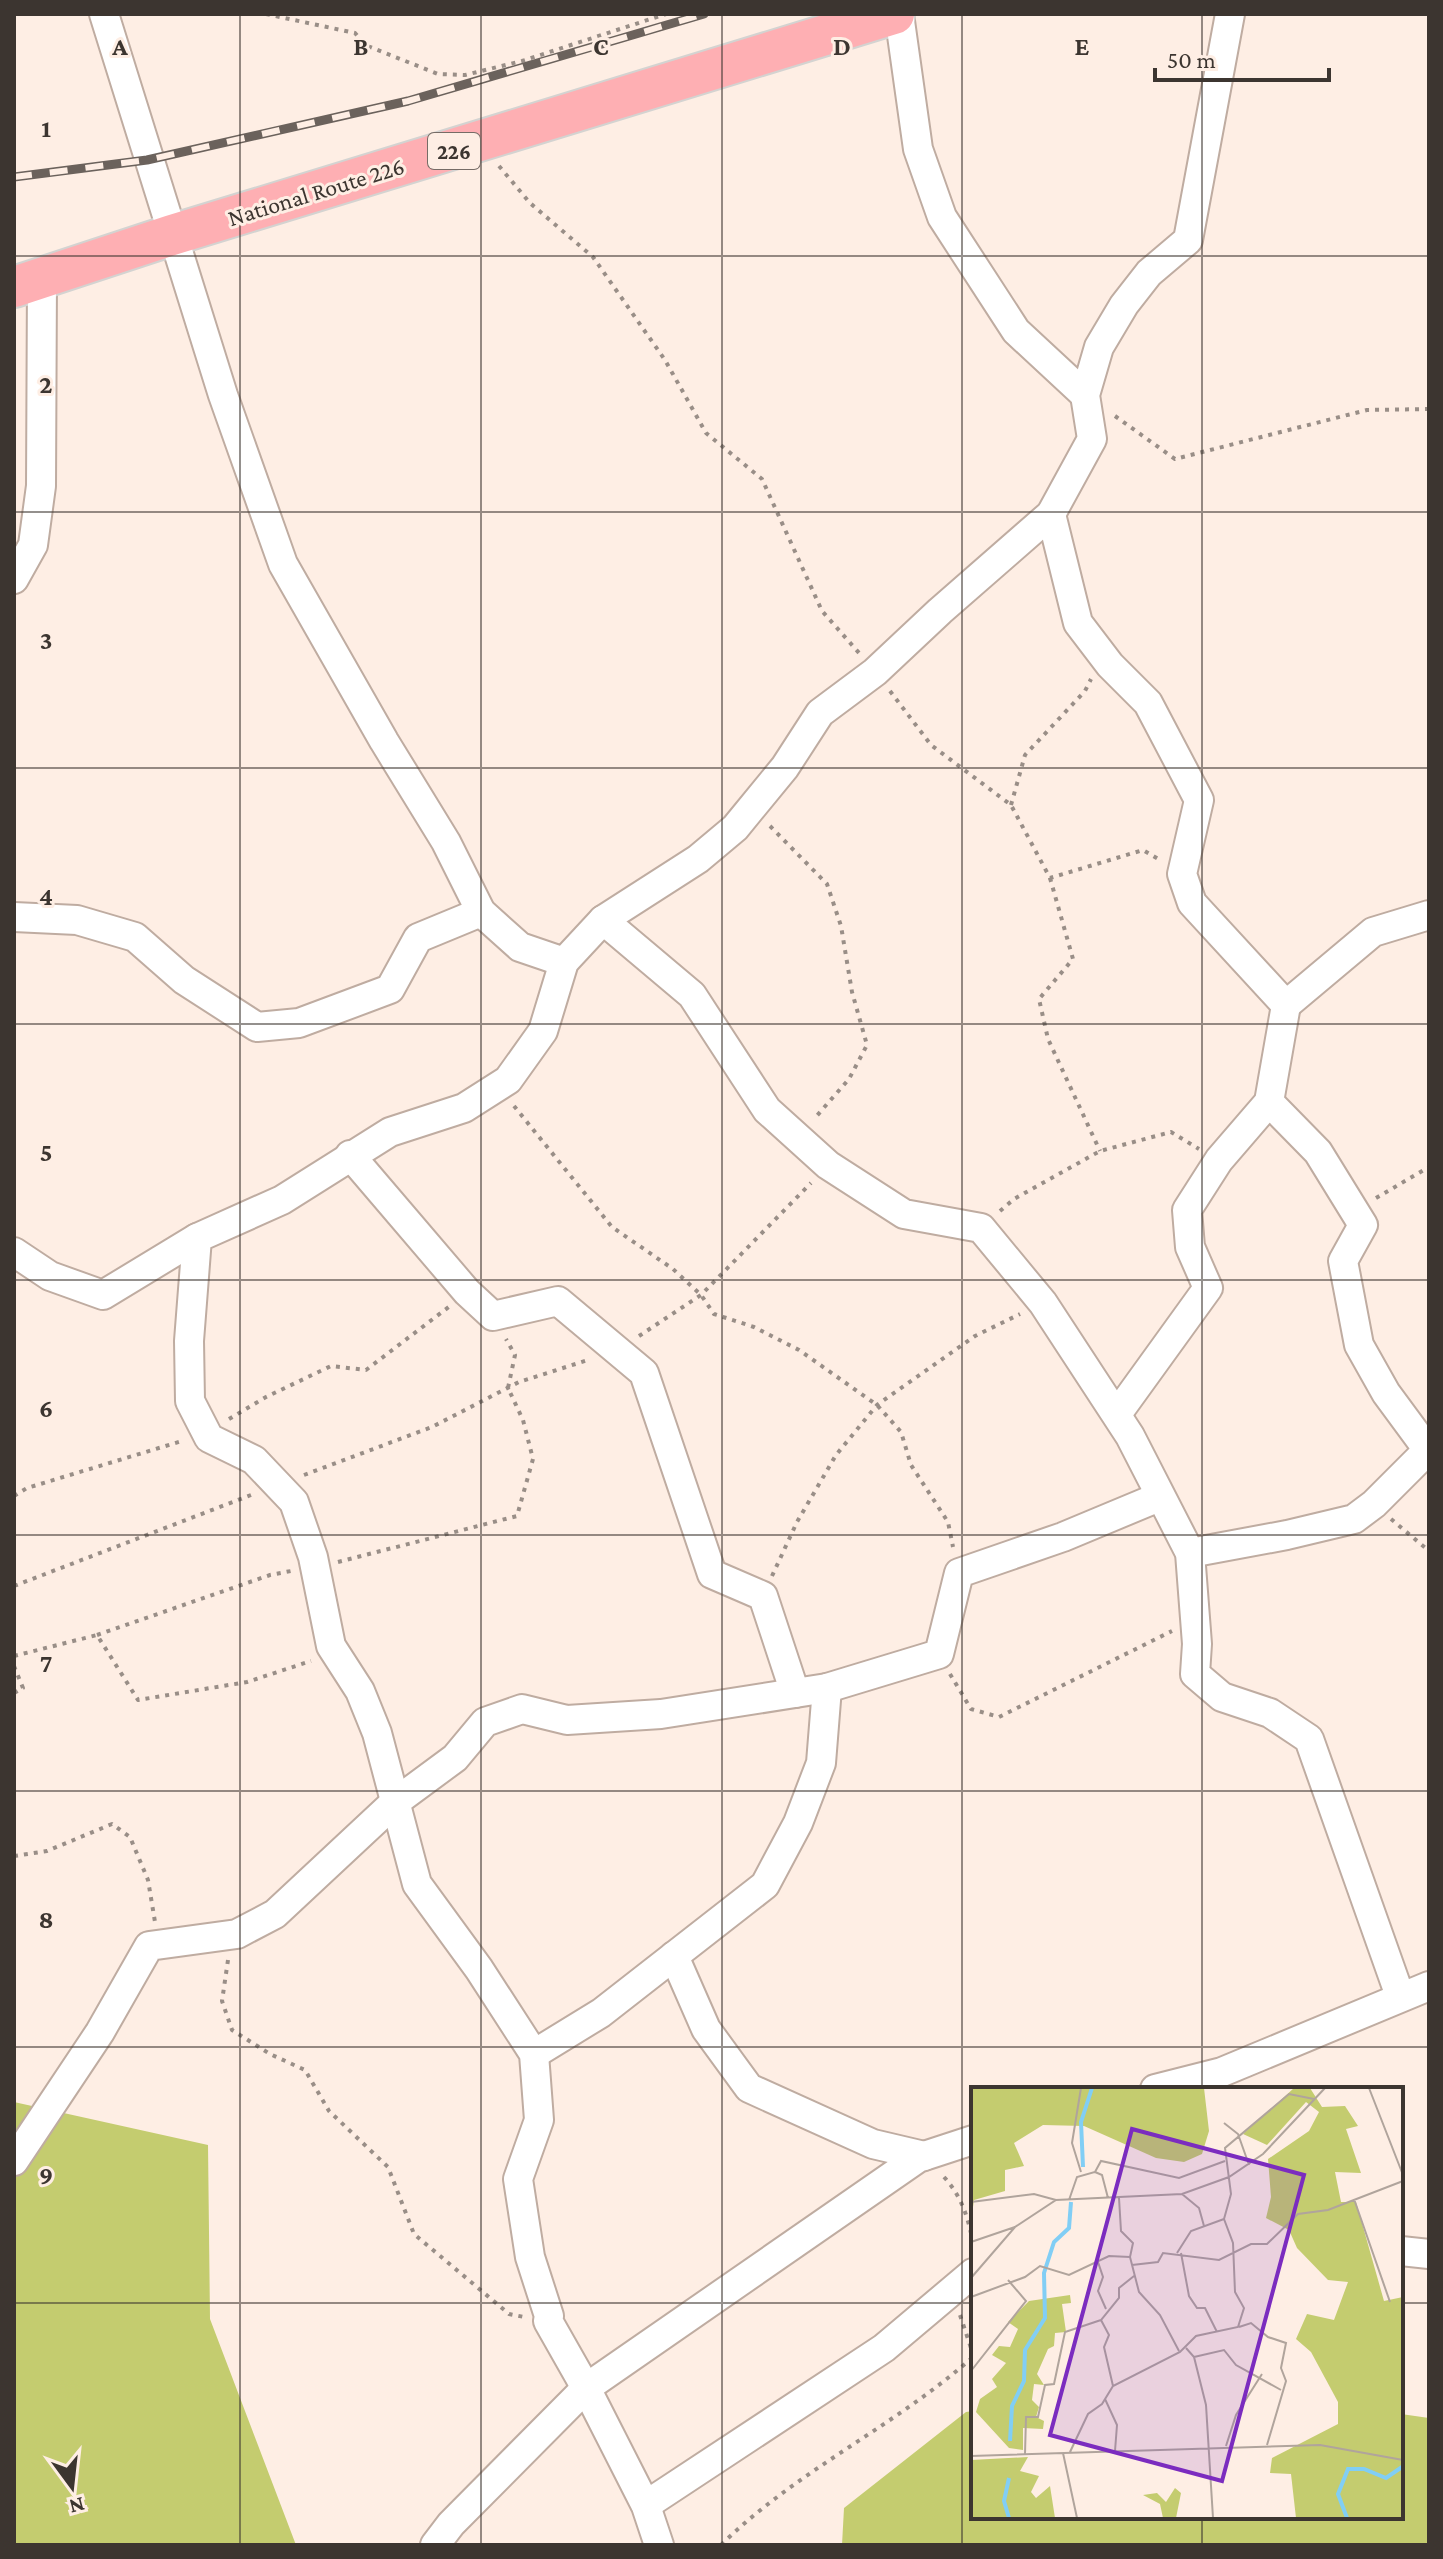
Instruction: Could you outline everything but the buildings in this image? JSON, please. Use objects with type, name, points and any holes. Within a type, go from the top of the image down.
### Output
[{"type":"highway","name":"National Route 226","points":[[28,283],[172,235],[897,14]]},
{"type":"street","points":[[104,14],[223,395],[283,564],[446,842],[481,912],[520,947],[564,962]]},
{"type":"street","points":[[897,14],[918,149],[942,217],[1016,331],[1085,395]]},
{"type":"street","points":[[14,1252],[50,1276],[103,1295],[197,1238],[282,1200],[390,1132],[464,1108],[508,1080],[543,1031],[564,962],[603,920],[698,859],[735,828],[785,767],[820,713],[875,672],[1051,514],[1092,439],[1085,395],[1099,347],[1124,305],[1149,273],[1188,240],[1230,14]]},
{"type":"street","points":[[14,579],[33,545],[41,486],[28,283]]},
{"type":"street","points":[[1051,514],[1078,623],[1103,656],[1148,703],[1199,800],[1182,874],[1192,903],[1286,1005]]},
{"type":"street","points":[[14,917],[77,920],[135,937],[184,980],[257,1027],[299,1023],[390,989],[418,938],[481,912]]},
{"type":"street","points":[[1117,1414],[1208,1288],[1190,1247],[1187,1210],[1219,1160],[1269,1102],[1286,1005],[1373,932],[1429,915]]},
{"type":"street","points":[[603,920],[692,995],[767,1110],[828,1165],[904,1214],[981,1228],[1043,1303],[1117,1414],[1190,1553],[1195,1674],[1222,1697],[1270,1713],[1309,1739],[1400,1996]]},
{"type":"street","points":[[1190,1553],[1354,1519],[1374,1504],[1428,1449],[1386,1393],[1359,1345],[1343,1261],[1363,1225],[1318,1152],[1269,1102]]},
{"type":"street","points":[[350,1155],[467,1292],[493,1316],[558,1301],[644,1373],[712,1574],[763,1596],[795,1693]]},
{"type":"street","points":[[197,1238],[189,1341],[190,1401],[209,1438],[254,1460],[294,1502],[315,1567],[334,1650],[360,1691],[377,1733],[417,1884],[479,1969],[534,2054],[539,2120],[518,2179],[530,2257],[548,2321],[646,2505],[659,2545]]},
{"type":"street","points":[[14,2161],[100,2032],[149,1946],[231,1934],[275,1914],[394,1803],[455,1758],[485,1722],[522,1709],[567,1720],[661,1714],[827,1688],[939,1654],[959,1573],[1063,1537],[1159,1497]]},
{"type":"street","points":[[534,2054],[601,2013],[765,1885],[798,1823],[821,1763],[827,1688]]},
{"type":"street","points":[[674,1956],[706,2029],[749,2088],[873,2144],[924,2156]]},
{"type":"street","points":[[1163,2087],[1222,2072],[1429,1986]]},
{"type":"street","points":[[449,2538],[586,2388],[918,2158],[971,2141]]},
{"type":"street","points":[[1403,2251],[1429,2254]]},
{"type":"street","points":[[646,2505],[884,2348],[962,2282]]},
{"type":"path","points":[[266,14],[355,33],[365,45],[438,74],[465,75],[522,61],[666,14]]},
{"type":"path","points":[[480,143],[530,203],[593,257],[665,360],[706,433],[762,479],[822,611],[875,672],[931,745],[1011,805],[1050,878],[1073,959],[1039,999],[1048,1039],[1100,1151]]},
{"type":"path","points":[[1085,395],[1175,459],[1367,410],[1429,409]]},
{"type":"path","points":[[1011,805],[1025,755],[1085,691],[1103,656]]},
{"type":"path","points":[[752,807],[827,884],[841,926],[852,992],[867,1045],[849,1079],[798,1137]]},
{"type":"path","points":[[1050,878],[1143,850],[1182,874]]},
{"type":"path","points":[[498,1085],[612,1227],[673,1269],[701,1295],[714,1314],[754,1327],[799,1350],[877,1405],[901,1432],[911,1465],[948,1522],[959,1573]]},
{"type":"path","points":[[981,1228],[1014,1199],[1100,1151],[1171,1132],[1219,1160]]},
{"type":"path","points":[[14,1586],[432,1427],[508,1388],[617,1351],[701,1295],[828,1165]]},
{"type":"path","points":[[1355,1211],[1429,1167]]},
{"type":"path","points":[[14,1496],[27,1488],[207,1433],[266,1397],[331,1366],[366,1370],[467,1292]]},
{"type":"path","points":[[763,1596],[797,1522],[836,1455],[877,1405],[975,1336],[1043,1303]]},
{"type":"path","points":[[14,1656],[97,1635],[270,1575],[383,1552],[517,1516],[533,1459],[523,1420],[508,1388],[515,1355],[493,1316]]},
{"type":"path","points":[[1374,1504],[1429,1551]]},
{"type":"path","points":[[939,1654],[971,1709],[999,1717],[1195,1619]]},
{"type":"path","points":[[97,1635],[138,1700],[247,1682],[334,1650]]},
{"type":"path","points":[[14,1666],[23,1688],[14,1693]]},
{"type":"path","points":[[14,1856],[47,1851],[112,1824],[130,1837],[148,1880],[159,1945]]},
{"type":"path","points":[[231,1934],[222,2001],[232,2030],[270,2054],[305,2070],[329,2111],[388,2167],[414,2234],[509,2314],[548,2321]]},
{"type":"path","points":[[924,2156],[957,2191],[971,2233]]},
{"type":"path","points":[[962,2282],[971,2342]]},
{"type":"path","points":[[721,2545],[764,2506],[942,2384],[971,2357]]},
{"type":"green space","points":[[14,2102],[208,2145],[210,2319],[296,2545],[14,2545]]},
{"type":"green space","points":[[971,2411],[971,2519],[1403,2519],[1403,2414],[1429,2418],[1429,2545],[842,2545],[844,2508],[966,2412]]},
{"type":"railway","points":[[14,177],[147,160],[408,101],[704,14]]}]
